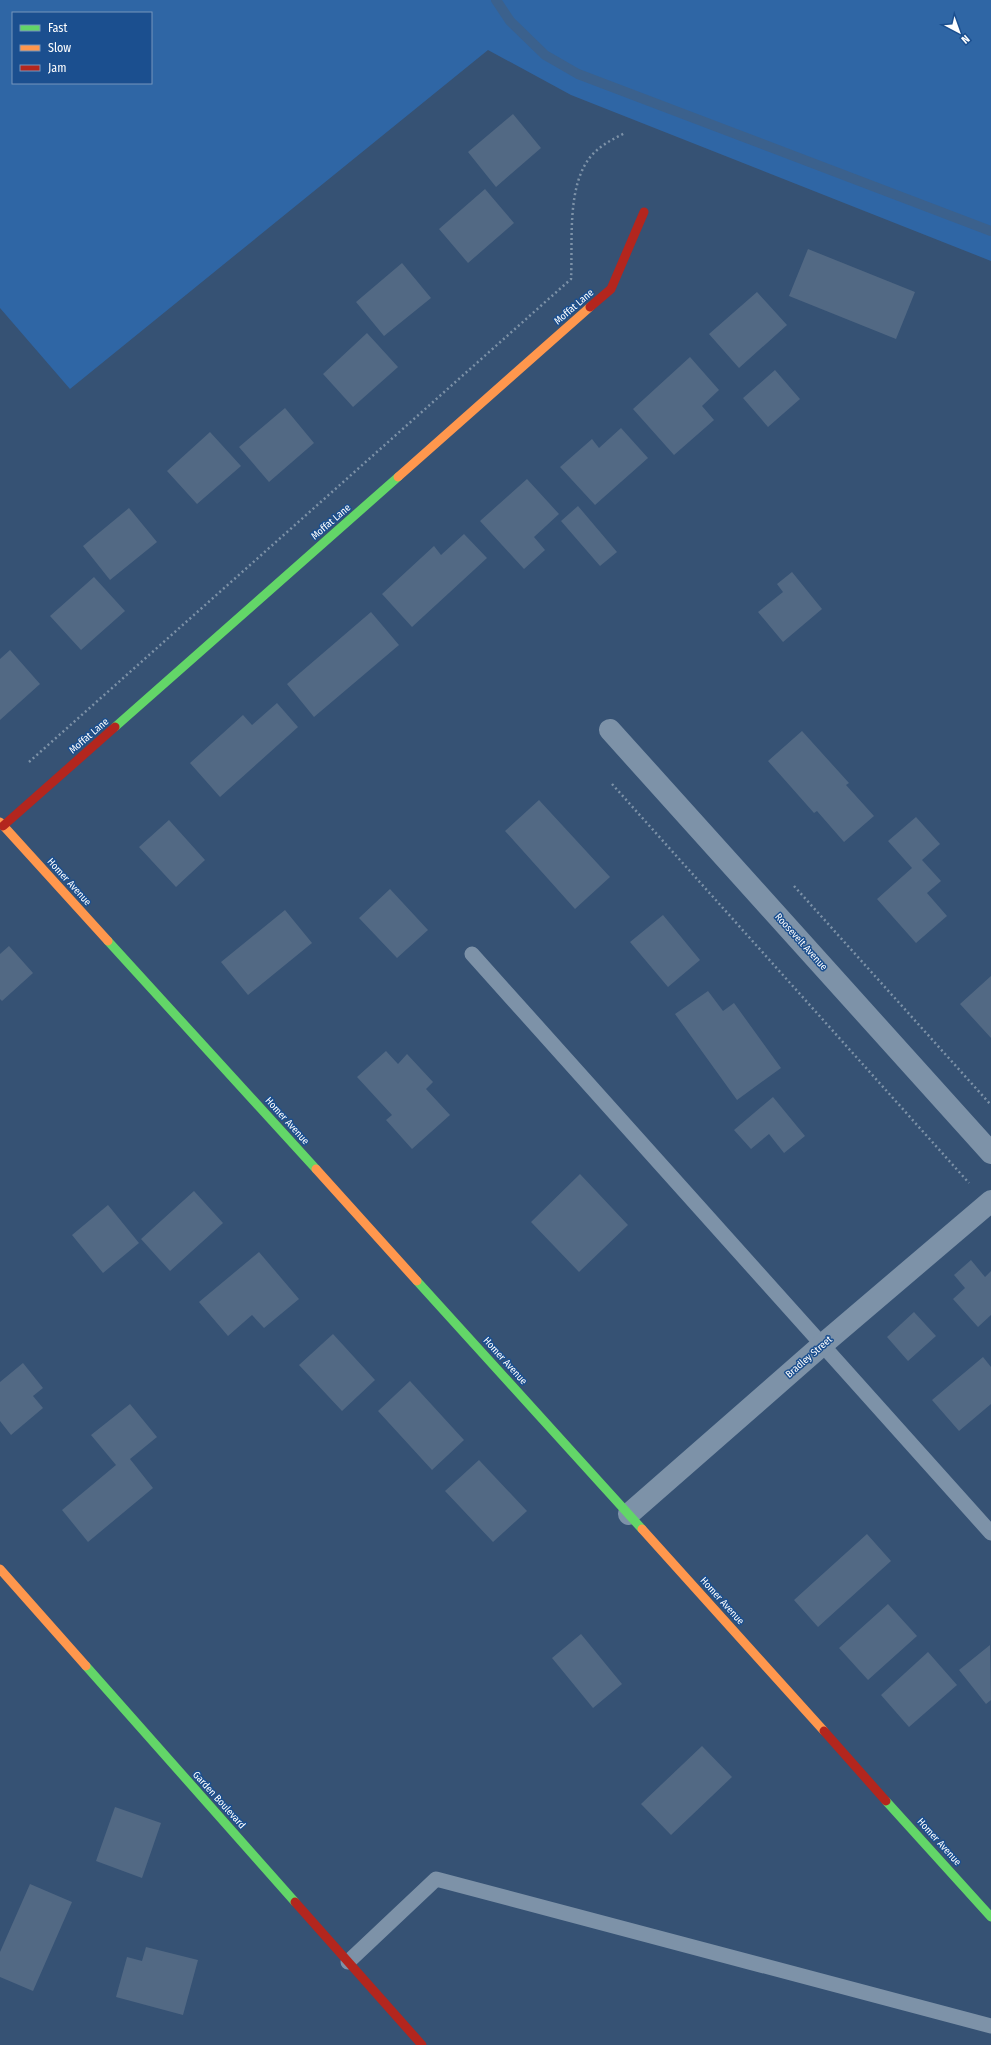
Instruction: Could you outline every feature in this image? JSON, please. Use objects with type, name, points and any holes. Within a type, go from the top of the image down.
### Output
[{"type":"street","name":"Moffat Lane","points":[[2,824],[611,289],[644,212]]},
{"type":"street","name":"Roosevelt Avenue","points":[[610,730],[991,1153]]},
{"type":"street","name":"Homer Avenue","points":[[2,824],[629,1514],[991,1917]]},
{"type":"street","name":"Bradley Street","points":[[629,1514],[822,1345],[990,1203]]},
{"type":"street","name":"Garden Boulevard","points":[[0,1569],[422,2045]]},
{"type":"lane","points":[[472,954],[991,1533]]},
{"type":"lane","points":[[348,1962],[436,1879],[991,2026]]},
{"type":"path","points":[[24,766],[571,279],[576,188],[584,165],[602,146],[625,134]]},
{"type":"path","points":[[612,784],[990,1203]]},
{"type":"path","points":[[794,886],[991,1105]]},
{"type":"shaded area","points":[[0,0],[991,0],[991,261],[571,95],[488,50],[70,389],[0,308]]},
{"type":"building","points":[[513,114],[541,148],[496,187],[468,152]]},
{"type":"building","points":[[485,189],[514,223],[468,263],[439,229]]},
{"type":"building","points":[[808,249],[915,292],[896,339],[789,296]]},
{"type":"building","points":[[402,263],[431,298],[384,336],[356,302]]},
{"type":"building","points":[[757,292],[787,325],[739,368],[709,334]]},
{"type":"building","points":[[367,333],[398,367],[353,407],[323,374]]},
{"type":"building","points":[[690,357],[719,390],[702,406],[714,420],[674,455],[633,409]]},
{"type":"building","points":[[775,370],[800,399],[768,427],[743,398]]},
{"type":"building","points":[[285,408],[314,443],[269,482],[239,447]]},
{"type":"building","points":[[621,428],[648,458],[595,505],[560,467],[592,439],[599,448]]},
{"type":"building","points":[[210,432],[241,466],[197,504],[167,471]]},
{"type":"building","points":[[527,479],[559,514],[534,537],[545,550],[524,569],[480,521]]},
{"type":"building","points":[[578,506],[617,552],[600,566],[561,521]]},
{"type":"building","points":[[129,508],[157,542],[110,580],[83,546]]},
{"type":"building","points":[[464,534],[487,558],[412,627],[382,594],[434,546],[441,555]]},
{"type":"building","points":[[792,572],[822,609],[783,642],[758,612],[783,592],[777,584]]},
{"type":"building","points":[[94,577],[125,611],[81,650],[50,616]]},
{"type":"building","points":[[371,612],[399,645],[314,717],[287,684]]},
{"type":"building","points":[[10,650],[40,684],[0,720],[0,659]]},
{"type":"building","points":[[277,703],[298,727],[220,797],[190,763],[243,715],[252,725]]},
{"type":"building","points":[[802,731],[849,783],[846,785],[874,816],[844,842],[817,811],[814,813],[768,761]]},
{"type":"building","points":[[539,800],[610,877],[575,909],[505,831]]},
{"type":"building","points":[[916,817],[940,844],[922,860],[941,881],[927,893],[947,916],[916,943],[877,899],[912,868],[888,841]]},
{"type":"building","points":[[169,820],[205,860],[176,887],[139,847]]},
{"type":"building","points":[[390,889],[428,930],[397,958],[359,918]]},
{"type":"building","points":[[285,910],[312,943],[248,995],[221,962]]},
{"type":"building","points":[[663,915],[700,960],[668,987],[630,942]]},
{"type":"building","points":[[9,946],[33,973],[2,1001],[0,999],[0,954]]},
{"type":"building","points":[[991,976],[991,1038],[960,1004]]},
{"type":"building","points":[[708,991],[723,1011],[734,1003],[781,1068],[737,1100],[675,1014]]},
{"type":"building","points":[[386,1051],[398,1064],[407,1054],[433,1082],[426,1089],[450,1115],[412,1149],[386,1120],[392,1115],[357,1077]]},
{"type":"building","points":[[773,1097],[805,1136],[784,1153],[769,1134],[751,1149],[734,1130]]},
{"type":"building","points":[[580,1174],[628,1225],[579,1272],[531,1222]]},
{"type":"building","points":[[194,1191],[223,1223],[170,1271],[141,1239]]},
{"type":"building","points":[[108,1205],[139,1243],[103,1273],[72,1235]]},
{"type":"building","points":[[259,1252],[299,1299],[264,1328],[252,1315],[228,1336],[199,1302]]},
{"type":"building","points":[[971,1260],[985,1277],[991,1271],[991,1315],[978,1327],[953,1299],[965,1288],[954,1275]]},
{"type":"building","points":[[914,1312],[936,1336],[908,1361],[887,1337]]},
{"type":"building","points":[[333,1334],[375,1380],[342,1411],[299,1365]]},
{"type":"building","points":[[983,1357],[991,1367],[991,1404],[959,1431],[932,1400]]},
{"type":"building","points":[[23,1363],[43,1388],[33,1396],[43,1408],[11,1435],[0,1421],[0,1382]]},
{"type":"building","points":[[410,1381],[464,1440],[432,1470],[378,1411]]},
{"type":"building","points":[[130,1404],[157,1437],[130,1459],[153,1488],[88,1542],[62,1510],[116,1465],[91,1435]]},
{"type":"building","points":[[479,1460],[527,1511],[493,1542],[445,1491]]},
{"type":"building","points":[[867,1534],[891,1561],[818,1627],[794,1600]]},
{"type":"building","points":[[888,1604],[917,1636],[868,1680],[839,1648]]},
{"type":"building","points":[[581,1634],[622,1684],[593,1708],[552,1658]]},
{"type":"building","points":[[990,1645],[991,1700],[986,1704],[959,1670]]},
{"type":"building","points":[[928,1652],[957,1685],[909,1727],[881,1695]]},
{"type":"building","points":[[702,1746],[732,1777],[671,1835],[641,1804]]},
{"type":"building","points":[[115,1807],[161,1823],[142,1878],[96,1861]]},
{"type":"building","points":[[30,1884],[72,1902],[33,1991],[0,1977],[0,1952]]},
{"type":"building","points":[[146,1947],[198,1960],[183,2015],[116,1997],[127,1957],[142,1961]]},
{"type":"waterway","points":[[496,0],[510,21],[545,55],[578,74],[991,231]]},
{"type":"traffic: fast","points":[[115,727],[398,477]]},
{"type":"traffic: fast","points":[[108,941],[316,1169]]},
{"type":"traffic: fast","points":[[417,1281],[642,1529]]},
{"type":"traffic: fast","points":[[86,1666],[295,1902]]},
{"type":"traffic: fast","points":[[886,1801],[991,1917]]},
{"type":"traffic: slow","points":[[398,477],[590,307]]},
{"type":"traffic: slow","points":[[0,822],[108,941]]},
{"type":"traffic: slow","points":[[316,1169],[417,1281]]},
{"type":"traffic: slow","points":[[642,1529],[824,1731]]},
{"type":"traffic: slow","points":[[0,1569],[86,1666]]},
{"type":"traffic: jam","points":[[590,307],[611,289],[644,212]]},
{"type":"traffic: jam","points":[[3,826],[115,727]]},
{"type":"traffic: jam","points":[[824,1731],[886,1801]]},
{"type":"traffic: jam","points":[[295,1902],[422,2045]]}]
